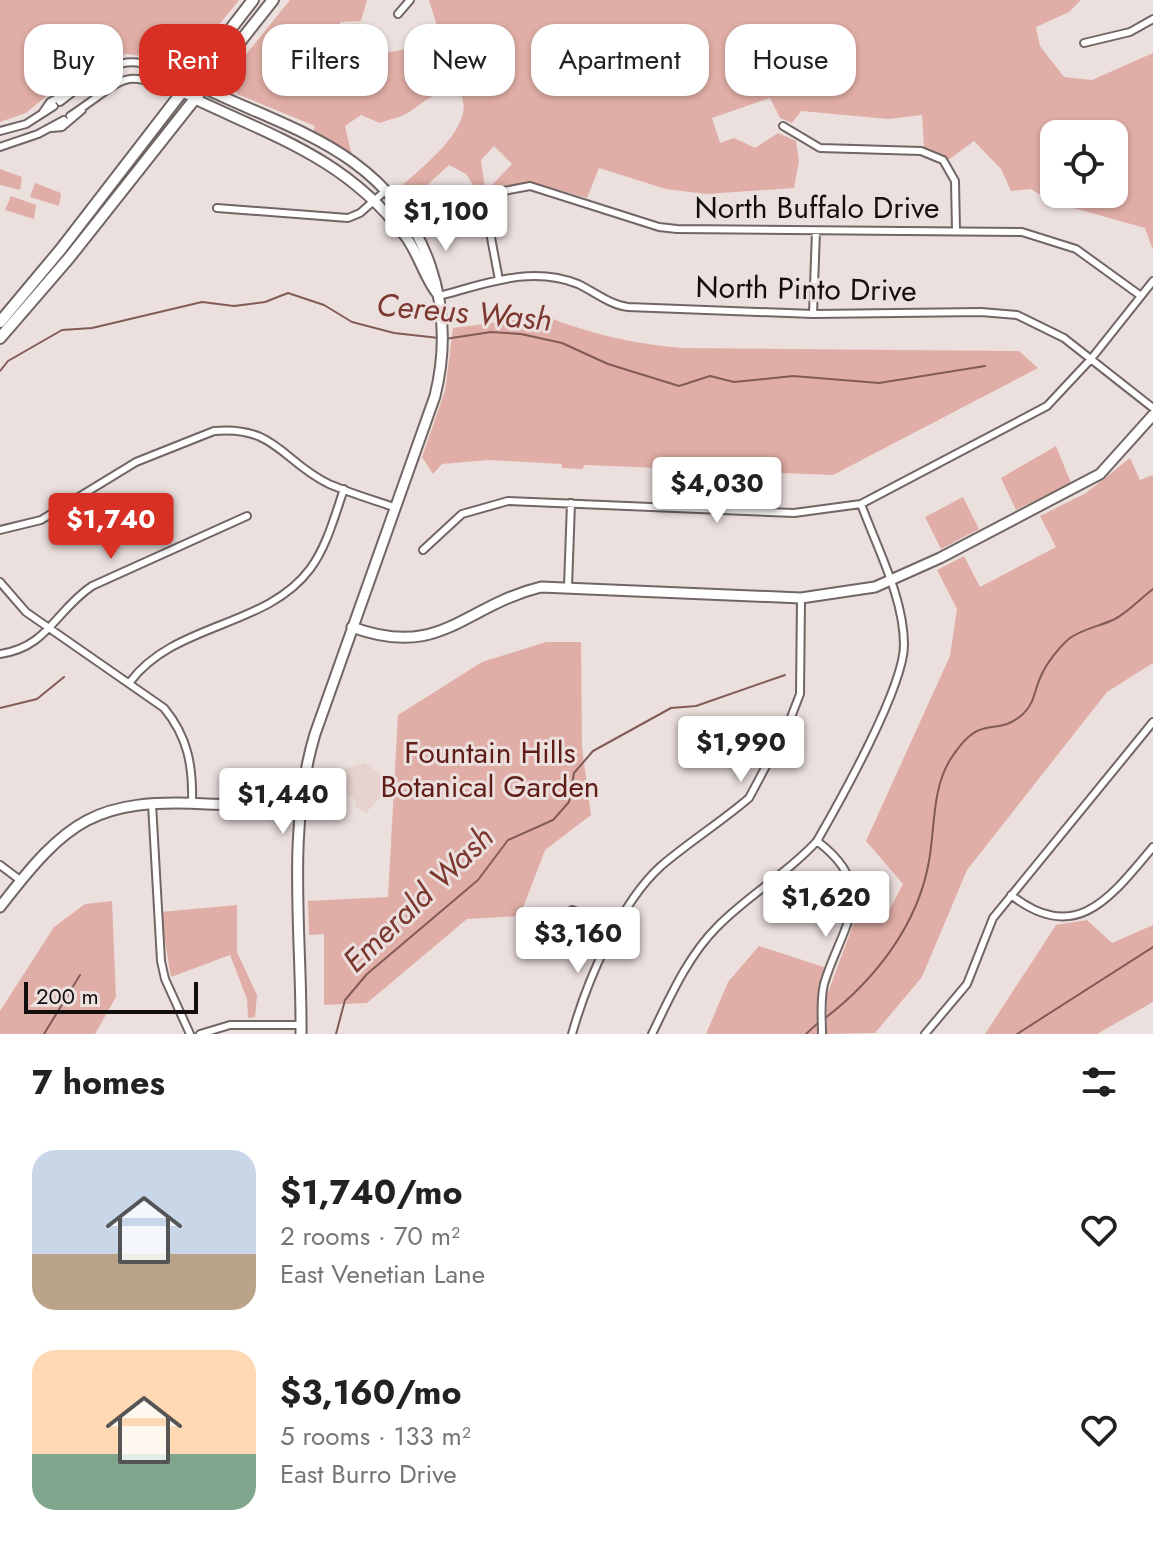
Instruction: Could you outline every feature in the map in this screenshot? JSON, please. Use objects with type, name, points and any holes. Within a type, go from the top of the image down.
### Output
[{"type":"main road","points":[[234,24],[253,0]]},
{"type":"main road","points":[[246,34],[273,0]]},
{"type":"main road","points":[[0,322],[42,274],[178,96]]},
{"type":"main road","points":[[0,338],[60,269],[197,96]]},
{"type":"main road","points":[[221,96],[333,149],[369,174],[410,223],[431,261],[439,296],[440,375],[425,428],[394,507],[308,757],[300,810],[301,1029]]},
{"type":"main road","points":[[195,99],[335,167],[376,201],[406,237],[422,263],[429,284],[439,296]]},
{"type":"main road","points":[[352,627],[390,639],[421,638],[445,631],[519,592],[541,587],[801,598],[833,596],[890,582],[1100,474],[1153,415]]},
{"type":"main road","points":[[0,907],[46,849],[75,825],[105,811],[152,801],[300,810]]},
{"type":"street","points":[[398,14],[410,0]]},
{"type":"street","points":[[1084,43],[1130,32],[1153,19]]},
{"type":"street","points":[[51,128],[108,86],[126,78],[139,79]]},
{"type":"street","points":[[40,115],[50,102],[63,96]]},
{"type":"street","points":[[0,131],[40,115],[67,96]]},
{"type":"street","points":[[75,96],[84,106]]},
{"type":"street","points":[[188,96],[195,99]]},
{"type":"street","points":[[0,147],[68,124],[84,106]]},
{"type":"street","points":[[40,115],[51,128]]},
{"type":"street","points":[[783,126],[820,148],[921,151],[943,160],[955,181],[956,230]]},
{"type":"street","points":[[14,127],[19,141]]},
{"type":"street","name":"North Buffalo Drive","points":[[499,280],[483,195],[530,186],[659,227],[1022,232],[1063,243],[1094,260],[1141,296]]},
{"type":"street","points":[[217,208],[348,218],[376,201],[384,192]]},
{"type":"street","points":[[813,314],[816,231]]},
{"type":"street","name":"North Pinto Drive","points":[[439,296],[499,280],[544,274],[578,284],[616,306],[813,314],[981,312],[1017,315],[1064,338],[1153,408]]},
{"type":"street","points":[[423,550],[450,523],[477,507],[508,501],[794,513],[861,504],[1035,415],[1059,397],[1153,281]]},
{"type":"street","points":[[0,530],[41,520],[136,462],[214,431],[228,430],[266,437],[327,483],[394,507]]},
{"type":"street","points":[[130,682],[154,654],[276,598],[295,585],[320,554],[344,489]]},
{"type":"street","points":[[568,587],[571,503]]},
{"type":"street","points":[[652,1034],[705,939],[732,913],[797,863],[817,841],[902,664],[902,621],[861,504]]},
{"type":"street","points":[[0,654],[29,646],[72,601],[92,586],[247,516]]},
{"type":"street","points":[[0,582],[15,602],[49,628],[157,701],[181,732],[192,766],[192,803]]},
{"type":"street","points":[[572,1034],[584,996],[639,891],[661,866],[740,806],[759,783],[800,694],[801,598]]},
{"type":"street","points":[[925,1034],[967,984],[993,918],[1153,722]]},
{"type":"street","points":[[152,801],[161,961],[165,979],[190,1034]]},
{"type":"street","points":[[817,841],[837,858],[851,883],[853,895],[851,919],[825,984],[822,1034]]},
{"type":"street","points":[[1011,895],[1039,914],[1080,914],[1103,904],[1153,847]]},
{"type":"street","points":[[0,865],[20,880]]},
{"type":"street","points":[[572,910],[617,928]]},
{"type":"street","points":[[200,1034],[230,1025],[301,1029]]},
{"type":"shaded area","points":[[364,763],[381,774],[391,790],[389,798],[379,798],[366,813],[354,806],[357,801],[343,792],[338,784],[345,769]]},
{"type":"green space","points":[[0,0],[239,0],[220,24],[139,24],[139,56],[123,55],[123,24],[24,24],[24,96],[46,96],[26,113],[0,122]]},
{"type":"green space","points":[[290,0],[367,0],[361,21],[271,24]]},
{"type":"green space","points":[[429,0],[1081,0],[1069,12],[1036,27],[1040,46],[1064,77],[1092,80],[1153,53],[1153,250],[1145,228],[1073,208],[1128,208],[1128,120],[1040,120],[1040,195],[1031,189],[1011,191],[1001,169],[974,141],[947,161],[924,148],[922,115],[888,119],[801,111],[792,123],[780,118],[770,98],[712,118],[720,143],[734,138],[755,148],[778,133],[796,141],[799,161],[794,188],[706,194],[666,189],[599,168],[587,198],[535,183],[493,189],[492,185],[512,164],[494,146],[481,160],[485,188],[477,191],[466,174],[449,165],[424,188],[438,222],[421,231],[394,193],[452,137],[460,123],[462,97],[515,96],[515,24],[436,24]]},
{"type":"green space","points":[[262,35],[262,96],[388,96],[388,52],[404,49],[404,96],[434,96],[408,113],[380,123],[361,115],[345,126],[352,156],[312,135],[315,126],[242,96],[246,96],[246,54]]},
{"type":"green space","points":[[0,169],[22,177],[20,190],[0,185]]},
{"type":"green space","points":[[35,183],[61,193],[59,206],[30,197]]},
{"type":"green space","points":[[11,196],[36,205],[34,219],[5,210]]},
{"type":"green space","points":[[545,316],[629,341],[682,348],[1019,351],[1038,368],[833,475],[584,465],[583,469],[562,468],[562,464],[489,460],[442,464],[433,474],[422,457],[445,391],[453,328]]},
{"type":"green space","points":[[1056,446],[1071,483],[1016,510],[1001,478]]},
{"type":"green space","points":[[1130,458],[1140,480],[1153,475],[1153,663],[1107,692],[967,870],[922,977],[875,1033],[827,1034],[827,995],[855,920],[884,920],[903,884],[866,841],[950,656],[957,609],[937,570],[964,556],[980,587],[1056,547],[1040,516],[1086,493]]},
{"type":"green space","points":[[963,497],[979,529],[941,549],[925,517]]},
{"type":"green space","name":"Fountain Hills Botanical Garden","points":[[546,642],[581,642],[582,748],[591,815],[545,850],[520,916],[467,919],[367,1003],[324,1005],[324,934],[309,935],[308,901],[388,897],[398,715],[482,662]]},
{"type":"green space","points":[[112,901],[116,997],[95,1034],[0,1034],[0,1011],[54,927],[85,904]]},
{"type":"green space","points":[[237,905],[237,952],[257,995],[255,1017],[248,1018],[247,999],[230,955],[171,977],[160,912]]},
{"type":"green space","points":[[1087,920],[1112,943],[1153,925],[1153,1002],[1097,1034],[985,1034],[1056,925]]},
{"type":"green space","points":[[759,946],[827,968],[818,999],[818,1034],[706,1034],[728,982]]},
{"type":"waterway","name":"Cereus Wash","points":[[0,371],[8,361],[62,330],[92,328],[202,302],[234,306],[265,302],[288,293],[324,305],[352,322],[394,333],[439,338]]},
{"type":"waterway","name":"Cereus Wash","points":[[445,339],[491,332],[521,334],[562,343],[608,364],[679,386],[710,376],[734,382],[793,376],[879,383],[985,366]]},
{"type":"waterway","points":[[824,1019],[877,969],[915,907],[929,861],[940,783],[961,744],[980,730],[1004,725],[1023,714],[1032,701],[1046,666],[1070,638],[1120,616],[1153,589]]},
{"type":"waterway","name":"Emerald Wash","points":[[336,1034],[345,1000],[367,974],[478,880],[508,840],[553,820],[569,802],[574,773],[593,751],[671,708],[696,706],[785,675]]},
{"type":"waterway","points":[[0,708],[37,699],[64,677]]},
{"type":"waterway","points":[[1017,1034],[1153,947]]},
{"type":"waterway","points":[[44,1034],[80,975]]},
{"type":"waterway","points":[[806,1034],[819,1022]]}]
